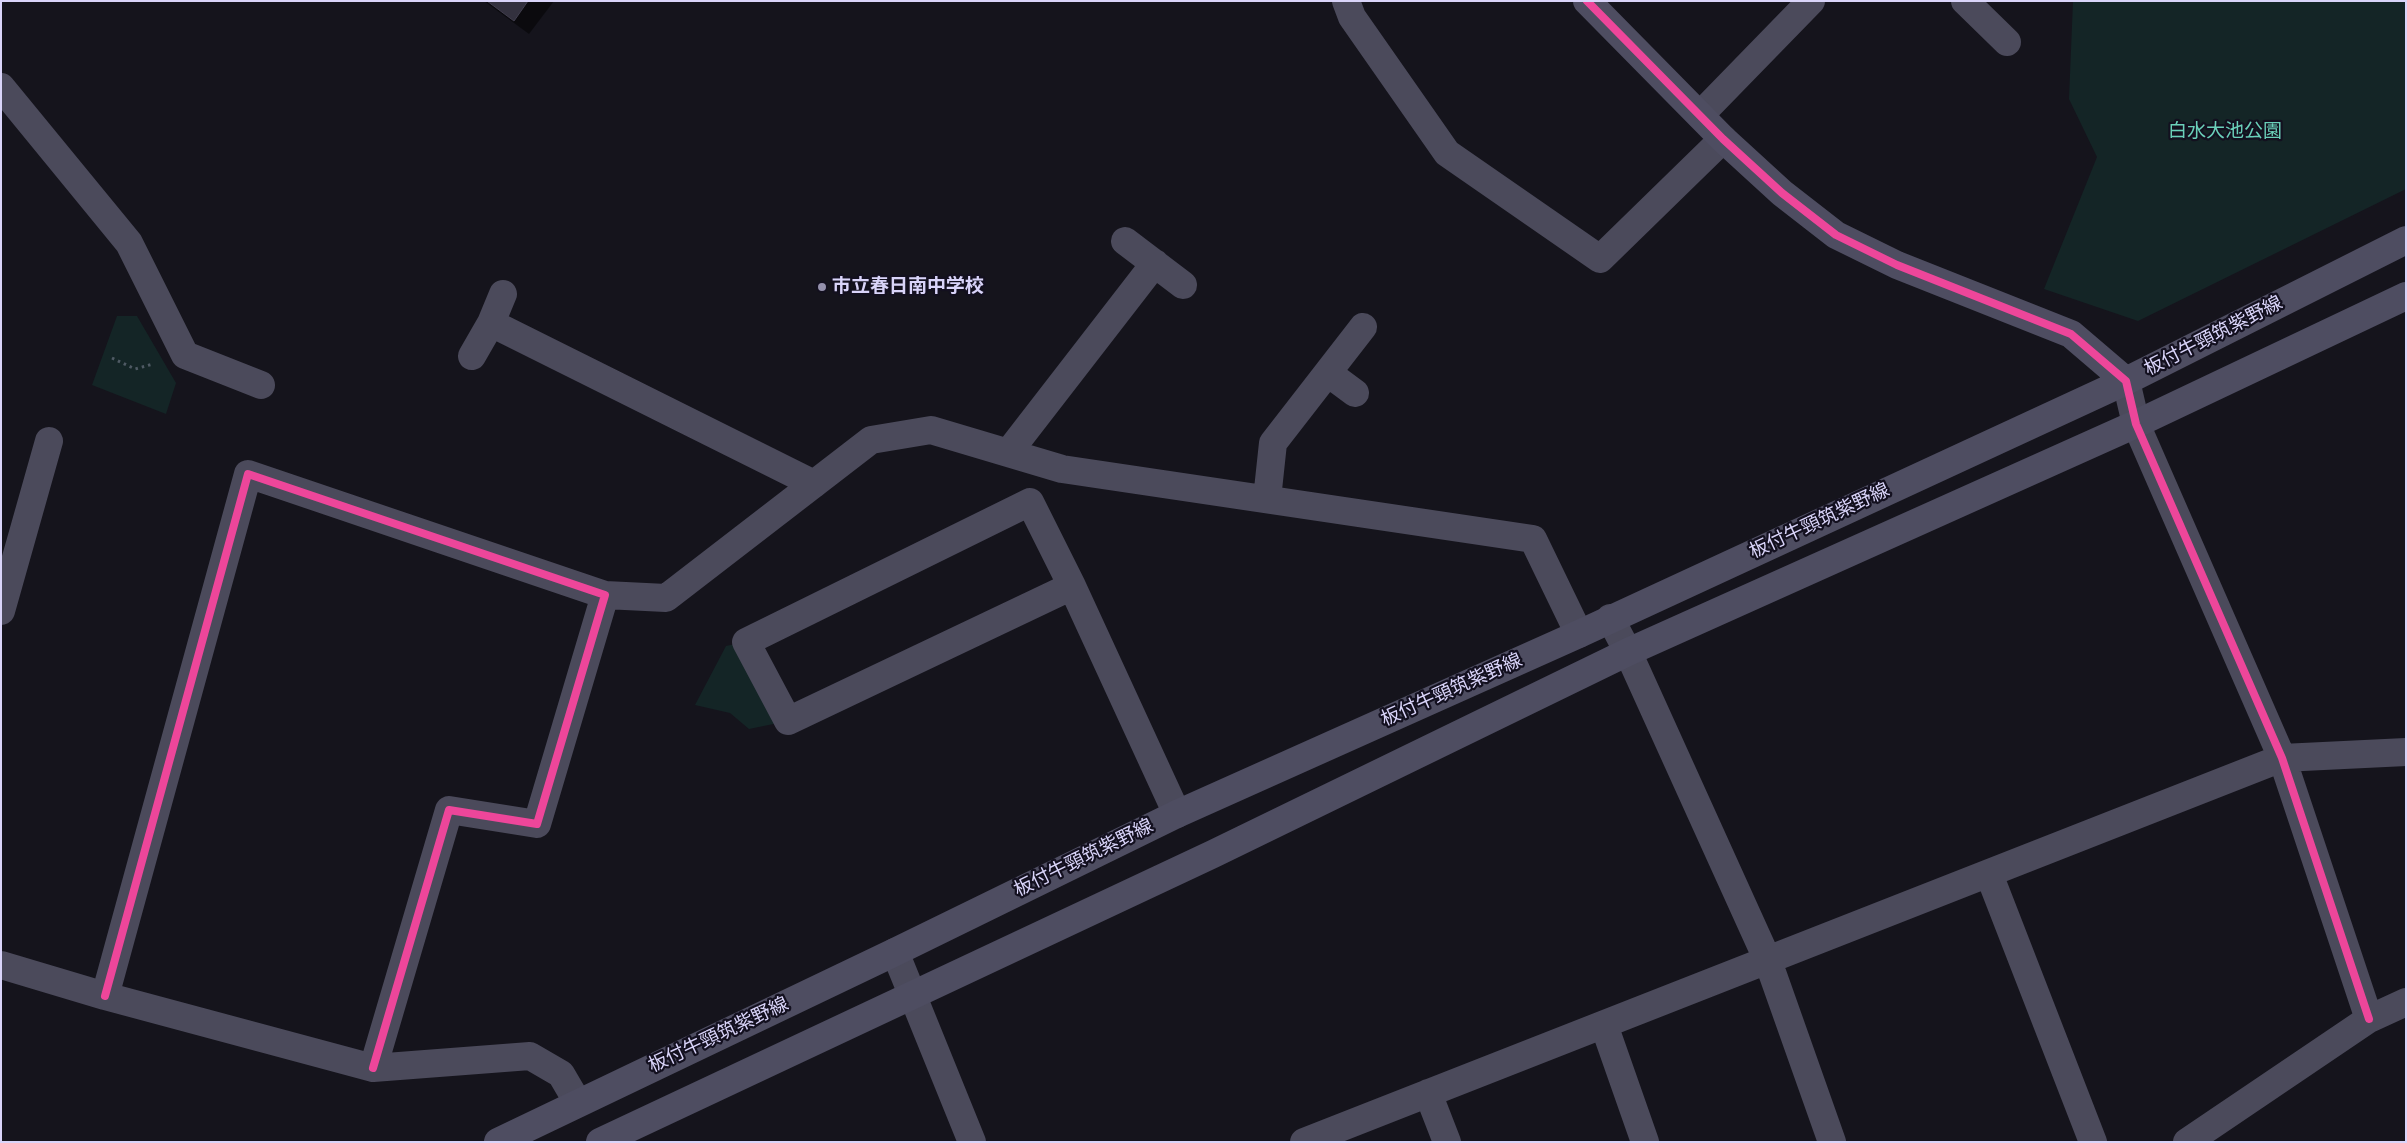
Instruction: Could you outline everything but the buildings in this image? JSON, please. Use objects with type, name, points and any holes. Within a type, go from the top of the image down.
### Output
[{"type":"main road","points":[[1587,1],[1723,138],[1782,193],[1836,235],[1896,266],[2071,334],[2126,381]]},
{"type":"main road","name":"板付牛頸筑紫野線","points":[[498,1142],[895,952],[1177,814],[1579,634],[1610,618],[2126,381],[2406,240]]},
{"type":"main road","name":"板付牛頸筑紫野線","points":[[600,1142],[1222,850],[1628,652],[2136,424],[2406,296]]},
{"type":"street","points":[[1346,1],[1352,17],[1447,153],[1600,260],[1723,138]]},
{"type":"street","points":[[1700,115],[1811,1]]},
{"type":"street","points":[[1965,1],[2007,42]]},
{"type":"street","points":[[1,87],[129,244],[184,355],[262,385]]},
{"type":"street","points":[[1125,241],[1183,284]]},
{"type":"street","points":[[1008,453],[1154,263]]},
{"type":"street","points":[[472,356],[491,323],[503,294]]},
{"type":"street","points":[[491,323],[814,484]]},
{"type":"street","points":[[1267,499],[1273,443],[1363,327]]},
{"type":"street","points":[[1328,372],[1355,393]]},
{"type":"street","points":[[2126,381],[2136,424],[2282,758],[2369,1019]]},
{"type":"street","points":[[105,996],[248,474],[604,595],[666,598],[871,440],[931,430],[1062,469],[1533,539],[1579,634]]},
{"type":"street","points":[[1,611],[49,441]]},
{"type":"street","points":[[1072,586],[788,721],[746,642],[1030,502],[1072,586],[1177,814]]},
{"type":"street","points":[[373,1068],[449,810],[537,824],[604,595]]},
{"type":"street","points":[[1610,618],[1628,652],[1768,960],[1832,1142]]},
{"type":"street","points":[[1304,1142],[2282,758],[2406,752]]},
{"type":"street","points":[[1989,874],[2094,1142]]},
{"type":"street","points":[[895,952],[972,1142]]},
{"type":"street","points":[[1,965],[105,996],[373,1068],[530,1056],[560,1074],[578,1103]]},
{"type":"street","points":[[2187,1142],[2369,1019],[2406,1002]]},
{"type":"street","points":[[1604,1025],[1645,1142]]},
{"type":"street","points":[[1428,1093],[1447,1142]]},
{"type":"path","points":[[112,358],[135,370],[184,355]]},
{"type":"green space","name":"白水大池公園","points":[[2073,1],[2406,1],[2406,189],[2138,321],[2044,289],[2097,157],[2069,99]]},
{"type":"green space","points":[[117,316],[137,316],[176,383],[166,414],[92,385]]},
{"type":"green space","points":[[746,642],[788,721],[749,729],[730,713],[695,705],[726,646]]},
{"type":"cycle path","points":[[1587,1],[1723,139],[1782,193],[1836,235],[1897,265],[2071,334],[2126,381],[2136,424],[2282,758],[2369,1019]]},
{"type":"cycle path","points":[[105,996],[248,474],[605,595],[537,824],[449,810],[373,1068]]},
{"type":"place","name":"市立春日南中学校","points":[[822,287]]}]
